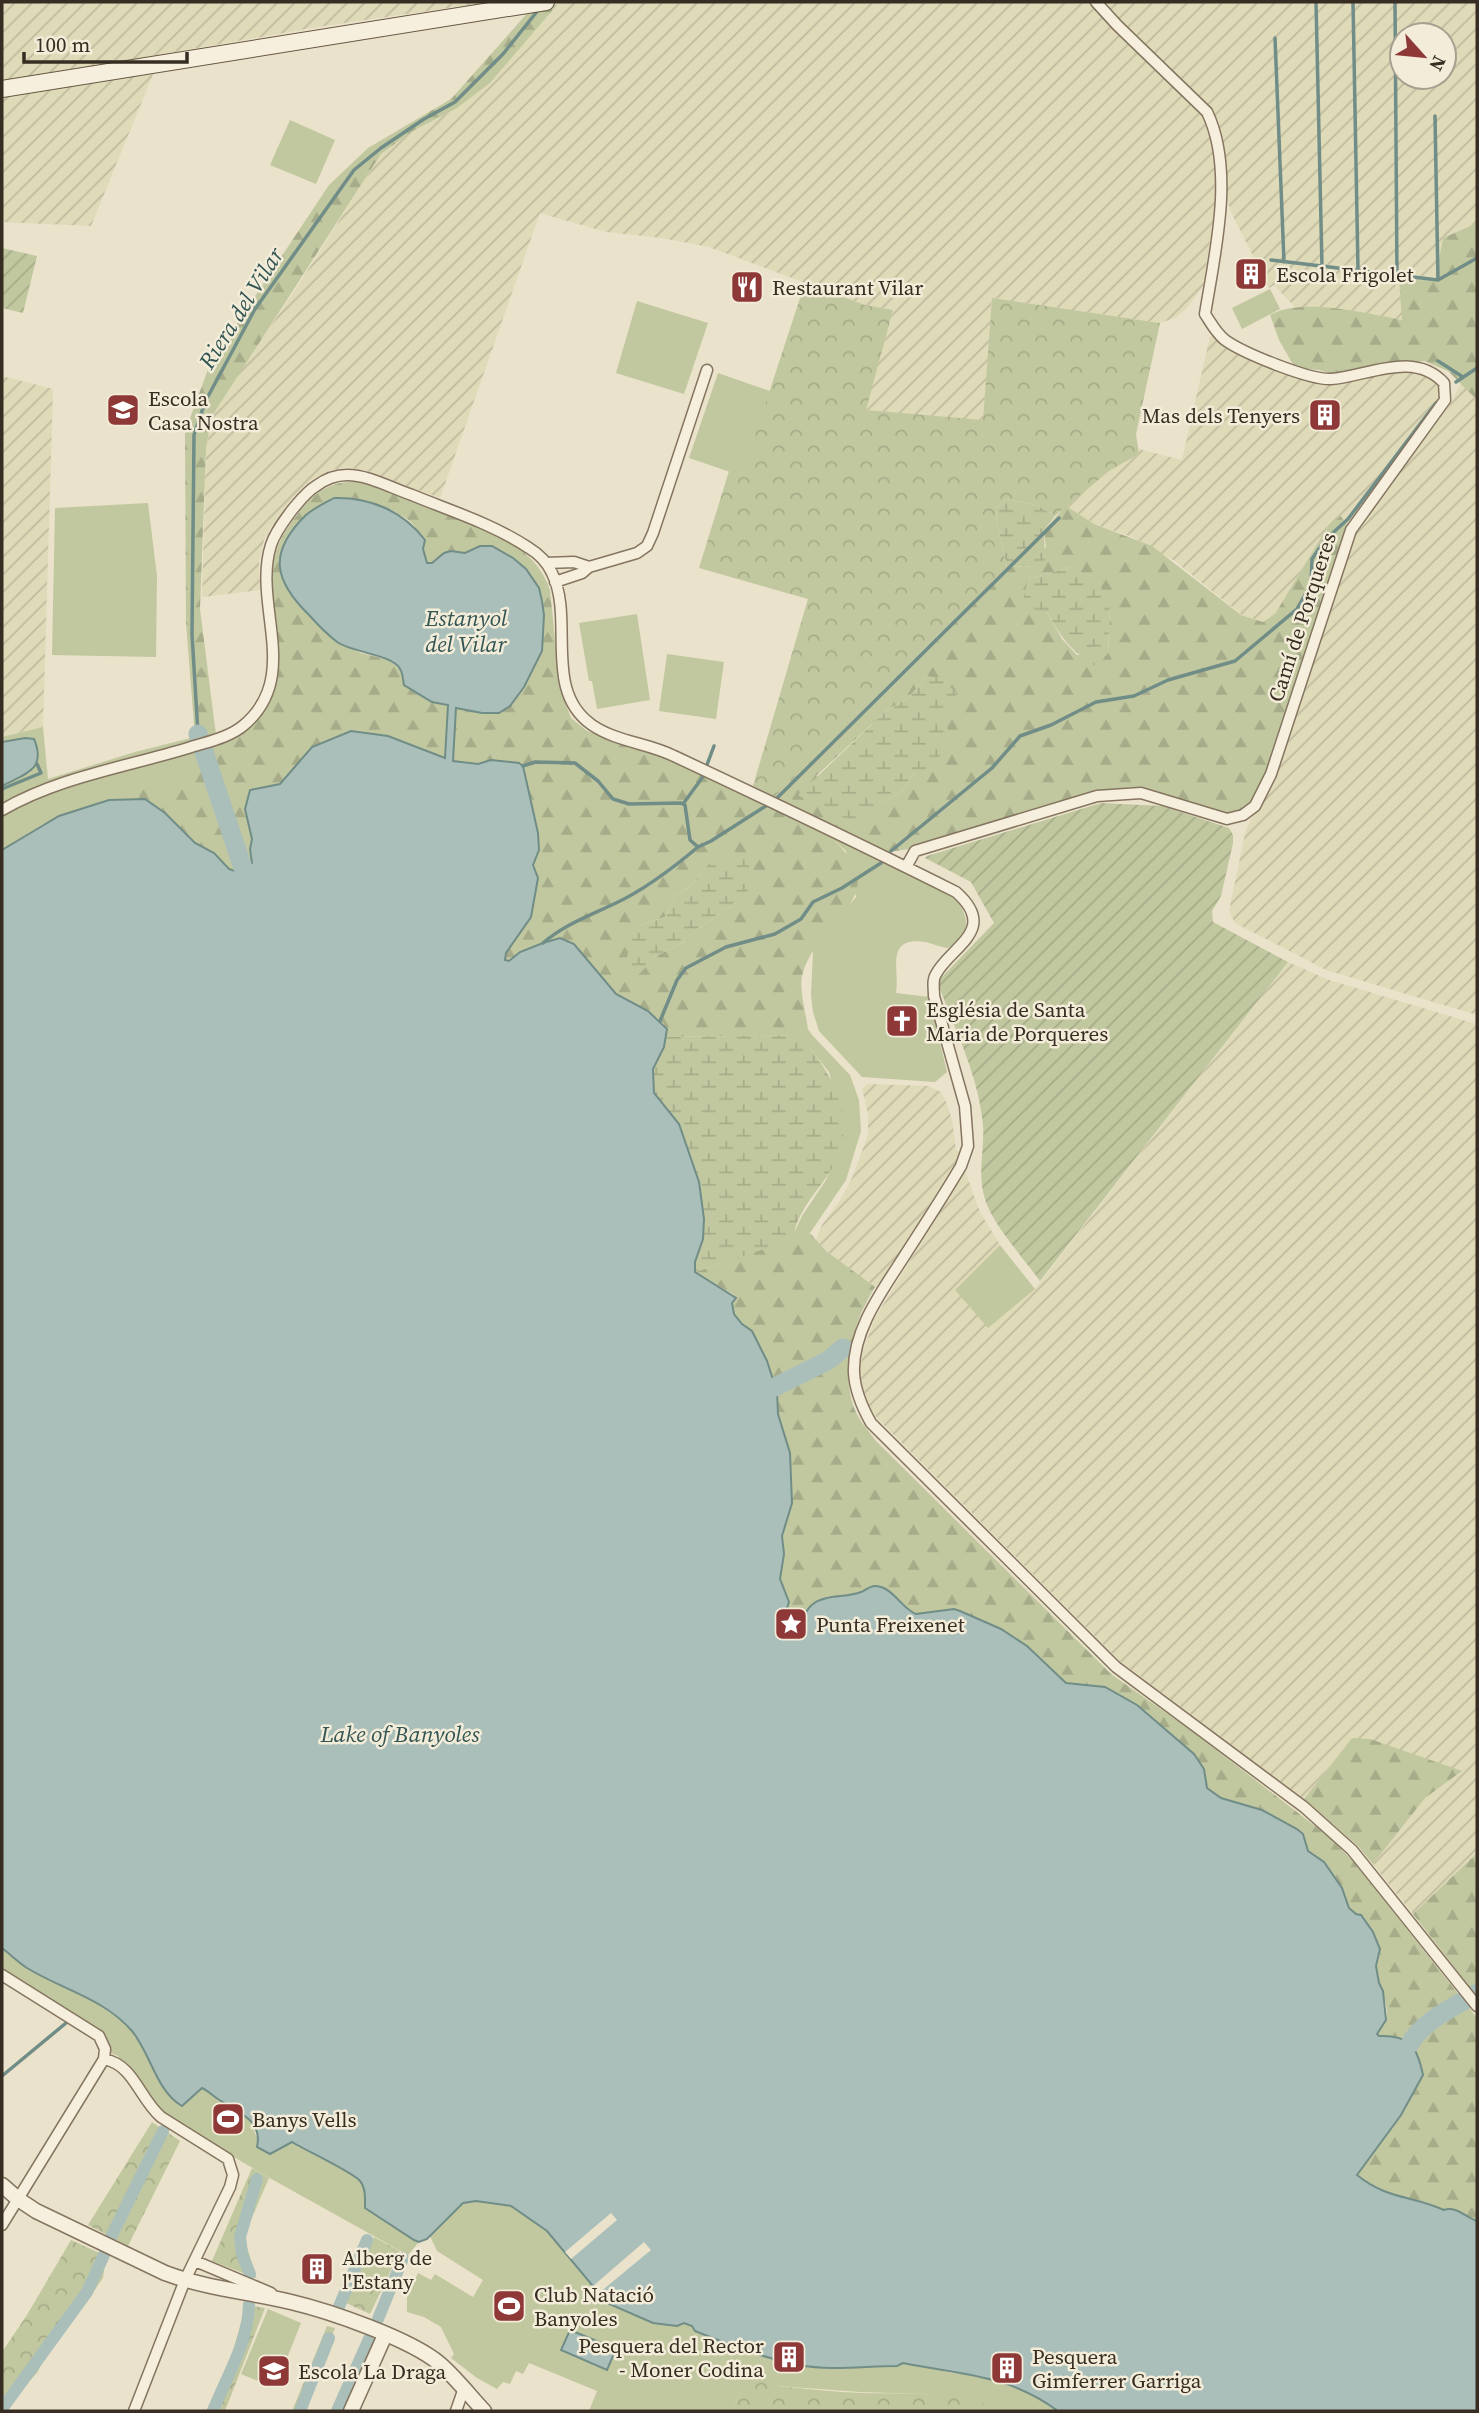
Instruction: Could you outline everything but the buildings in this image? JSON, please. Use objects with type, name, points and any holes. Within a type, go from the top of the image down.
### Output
[{"type":"main road","points":[[2,89],[546,2]]},
{"type":"street","name":"Camí de Porqueres","points":[[906,867],[915,851],[1097,796],[1141,793],[1227,818],[1242,815],[1255,806],[1271,774],[1351,530],[1444,400],[1444,383],[1428,370],[1415,366],[1329,379],[1297,374],[1226,341],[1214,329],[1205,314],[1220,202],[1220,160],[1216,130],[1207,112],[1096,2]]},
{"type":"street","points":[[555,582],[582,573],[589,567],[637,553],[646,546],[653,533],[707,370]]},
{"type":"street","points":[[2,810],[48,788],[182,750],[243,726],[261,708],[269,691],[273,661],[267,562],[271,542],[304,496],[317,485],[345,475],[375,481],[487,524],[531,549],[546,563],[555,582],[568,695],[575,708],[604,732],[670,753],[956,892],[966,901],[972,915],[968,937],[937,971],[934,996],[965,1106],[968,1146],[961,1166],[883,1291],[862,1332],[853,1370],[862,1408],[871,1423],[1116,1667],[1304,1807],[1352,1850],[1477,2006]]},
{"type":"street","points":[[546,563],[574,562],[589,567]]},
{"type":"street","points":[[2,1975],[99,2036],[105,2049],[104,2059],[2,2225]]},
{"type":"street","points":[[104,2059],[116,2062],[124,2068],[152,2109],[161,2117],[221,2154],[228,2159],[232,2167],[230,2188],[185,2280],[134,2411]]},
{"type":"street","points":[[2,2185],[18,2199],[87,2237],[185,2280],[293,2302]]},
{"type":"street","points":[[195,2261],[293,2302],[416,2348],[439,2363],[484,2411]]},
{"type":"street","points":[[351,2411],[384,2335]]},
{"type":"street","points":[[456,2411],[464,2389]]},
{"type":"shaded area","points":[[2,2],[489,2],[318,27],[2,82]]},
{"type":"shaded area","points":[[1091,2],[1114,28],[1204,115],[1212,131],[1216,161],[1216,202],[1203,286],[1177,317],[1160,323],[992,298],[984,421],[865,410],[893,310],[865,305],[709,247],[662,238],[606,232],[540,213],[440,498],[364,470],[345,467],[328,471],[299,491],[274,522],[264,540],[259,562],[260,590],[202,597],[206,448],[212,416],[228,389],[299,284],[381,154],[411,132],[457,108],[490,83],[558,4]]},
{"type":"shaded area","points":[[1102,2],[1477,2],[1477,223],[1443,238],[1435,281],[1403,320],[1355,311],[1296,308],[1274,285],[1269,288],[1230,210],[1226,194],[1223,139],[1207,105]]},
{"type":"shaded area","points":[[154,72],[91,226],[2,222],[2,97]]},
{"type":"shaded area","points":[[1210,336],[1296,378],[1329,383],[1407,371],[1434,379],[1440,391],[1440,400],[1348,526],[1341,517],[1328,526],[1275,614],[1263,622],[1242,615],[1175,561],[1132,537],[1094,524],[1066,506],[1109,471],[1139,454],[1139,449],[1182,460]]},
{"type":"shaded area","points":[[2,376],[53,389],[43,727],[2,737]]},
{"type":"shaded area","points":[[1461,383],[1477,400],[1477,1015],[1326,970],[1235,923],[1229,911],[1246,829],[1282,759],[1314,649],[1355,532],[1450,405]]},
{"type":"shaded area","points":[[1288,962],[1329,980],[1476,1024],[1477,1021],[1477,1853],[1413,1914],[1373,1864],[1425,1798],[1461,1771],[1352,1738],[1304,1799],[1121,1662],[877,1418],[868,1405],[860,1371],[863,1351],[875,1318],[965,1171],[980,1212],[1000,1245],[955,1290],[988,1327],[1035,1289]]},
{"type":"shaded area","points":[[868,1084],[928,1086],[941,1092],[952,1120],[956,1150],[961,1154],[877,1289],[826,1251],[816,1240],[822,1225],[852,1178],[868,1135],[868,1114],[862,1089]]},
{"type":"green space","points":[[558,4],[490,83],[457,108],[411,132],[381,154],[212,416],[206,448],[200,609],[217,743],[234,738],[248,729],[269,702],[276,683],[278,663],[272,580],[274,560],[286,531],[316,495],[341,483],[361,483],[497,535],[529,557],[545,577],[550,590],[560,689],[571,718],[587,731],[684,765],[829,836],[849,857],[857,876],[856,892],[848,907],[810,955],[802,976],[803,1002],[808,1029],[812,1035],[666,1037],[664,1024],[648,1011],[616,994],[574,944],[560,939],[520,952],[509,961],[505,960],[506,953],[531,917],[538,878],[533,865],[539,850],[538,833],[523,766],[519,763],[491,760],[478,764],[453,761],[456,707],[482,713],[542,601],[529,574],[517,562],[492,546],[470,552],[446,553],[432,563],[427,563],[414,526],[409,520],[389,509],[363,501],[333,499],[308,515],[289,539],[339,643],[361,653],[390,660],[432,702],[449,705],[445,758],[388,736],[351,731],[301,759],[292,773],[280,784],[250,790],[252,863],[249,868],[237,872],[229,869],[214,853],[195,843],[165,813],[145,799],[109,800],[206,770],[203,735],[195,737],[186,623],[185,432],[210,364],[329,185],[368,148],[451,99],[531,9]],"holes":[[[712,860],[736,903],[699,928],[684,942],[658,955],[632,980],[636,927],[665,917],[674,897],[690,887]]]},
{"type":"green space","points":[[290,120],[335,140],[316,184],[270,165]]},
{"type":"green space","points":[[1477,223],[1477,400],[1448,371],[1424,361],[1332,374],[1295,368],[1279,340],[1270,315],[1299,307],[1316,307],[1402,320],[1399,279],[1435,281],[1443,238]]},
{"type":"green space","points":[[2,248],[37,256],[23,313],[2,308]]},
{"type":"green space","points":[[805,283],[865,305],[893,310],[866,410],[983,420],[992,298],[1160,323],[1136,434],[1139,454],[1109,471],[1055,516],[1039,506],[1006,499],[996,508],[1007,567],[775,797],[753,786],[808,599],[699,568],[729,471],[742,475]]},
{"type":"green space","points":[[1270,289],[1280,309],[1242,329],[1232,308]]},
{"type":"green space","points":[[637,301],[708,323],[684,394],[616,373]]},
{"type":"green space","points":[[718,373],[770,391],[742,476],[689,458]]},
{"type":"green space","points":[[1006,499],[1039,506],[1055,516],[1044,530],[1045,560],[1035,566],[1007,567],[996,508]]},
{"type":"green space","points":[[148,503],[157,576],[156,657],[52,655],[55,508]]},
{"type":"green space","points":[[1066,506],[1094,524],[1152,546],[1241,615],[1263,622],[1275,614],[1328,526],[1341,516],[1348,526],[1267,772],[1248,804],[1227,814],[1141,789],[910,849],[888,852],[775,797],[1007,567],[1035,566],[1046,547],[1044,530]],"holes":[[[1071,567],[1110,605],[1108,653],[1077,655],[1062,639],[1028,579]],[[927,676],[952,699],[943,713],[949,736],[943,747],[915,772],[902,791],[882,803],[816,776],[887,710],[908,698]]]},
{"type":"green space","points":[[1071,567],[1097,580],[1110,605],[1108,653],[1097,667],[1068,644],[1047,612],[1021,608],[1028,579]]},
{"type":"green space","points":[[637,614],[650,700],[597,709],[579,623]]},
{"type":"green space","points":[[667,654],[724,662],[716,719],[659,711]]},
{"type":"green space","points":[[927,676],[940,678],[957,693],[944,713],[949,736],[935,766],[915,772],[902,791],[882,803],[865,821],[838,816],[798,795],[887,710],[908,698]]},
{"type":"green space","points":[[43,727],[48,779],[135,752],[203,735],[207,770],[43,824],[2,850],[2,786],[31,772],[25,738],[2,742],[2,737]]},
{"type":"green space","points":[[524,770],[538,833],[539,850],[533,865],[538,878],[531,917],[506,953],[505,960]]},
{"type":"green space","points":[[1101,803],[1162,806],[1229,828],[1233,843],[1221,896],[1212,911],[1213,922],[1288,962],[1040,1281],[1003,1232],[986,1202],[981,1180],[983,1128],[979,1100],[965,1052],[940,989],[939,980],[994,923],[971,882],[925,858]]},
{"type":"green space","points":[[829,836],[951,894],[962,908],[965,929],[962,936],[948,948],[913,941],[904,944],[897,956],[896,993],[929,997],[947,1072],[935,1082],[862,1077],[819,1031],[811,995],[813,951],[819,940],[856,897],[846,851]]},
{"type":"green space","points":[[750,855],[749,871],[753,885],[736,903],[699,928],[684,942],[658,955],[632,981],[628,954],[636,927],[665,917],[674,897],[690,887],[712,860]]},
{"type":"green space","points":[[560,938],[574,944],[616,994],[648,1011],[667,1029],[666,1037],[799,1035],[814,1053],[836,1089],[844,1126],[834,1165],[803,1211],[796,1225],[794,1239],[695,1272],[506,969],[505,960],[509,961],[520,952]]},
{"type":"green space","points":[[799,1035],[812,1035],[850,1075],[859,1100],[861,1131],[846,1180],[810,1233],[794,1239],[793,1235],[802,1216],[826,1180],[839,1152],[844,1126],[829,1072]]},
{"type":"green space","points":[[810,1233],[826,1251],[875,1287],[855,1330],[848,1377],[854,1408],[875,1440],[1111,1674],[1189,1729],[1328,1836],[1353,1861],[1471,2010],[1477,2019],[1477,2221],[1454,2209],[1444,2210],[1426,2202],[1392,2196],[1378,2190],[1357,2174],[1401,2115],[1423,2075],[1418,2057],[1410,2045],[1398,2038],[1379,2036],[1377,2033],[1387,2013],[1377,1970],[1379,1944],[1361,1915],[1349,1908],[1342,1888],[1324,1862],[1308,1851],[1303,1834],[1262,1810],[1221,1798],[1206,1788],[1204,1769],[1194,1754],[1137,1705],[1105,1687],[1067,1683],[1027,1646],[1001,1629],[960,1611],[954,1609],[916,1614],[887,1590],[874,1586],[855,1594],[818,1601],[809,1607],[794,1631],[790,1634],[784,1633],[789,1602],[780,1579],[784,1554],[782,1536],[792,1487],[790,1453],[778,1414],[777,1392],[767,1361],[752,1331],[734,1314],[734,1295],[695,1272]]},
{"type":"green space","points":[[1000,1245],[1035,1289],[988,1328],[955,1290]]},
{"type":"green space","points":[[1352,1738],[1370,1739],[1462,1771],[1425,1798],[1373,1864],[1357,1845],[1304,1799]]},
{"type":"green space","points":[[1477,1853],[1477,1996],[1413,1914]]},
{"type":"green space","points":[[2,1948],[26,1967],[87,1996],[124,2023],[135,2035],[171,2098],[186,2101],[202,2088],[249,2117],[258,2141],[292,2142],[352,2174],[361,2182],[374,2215],[419,2242],[408,2255],[178,2124],[152,2103],[118,2056],[111,2053],[110,2044],[103,2034],[2,1968]]},
{"type":"green space","points":[[152,2122],[180,2141],[128,2246],[88,2225]]},
{"type":"green space","points":[[252,2168],[269,2178],[244,2236],[256,2278],[212,2261]]},
{"type":"green space","name":"Club Natació Banyoles","points":[[476,2201],[511,2206],[547,2231],[607,2303],[652,2323],[677,2326],[683,2323],[692,2326],[695,2331],[734,2346],[799,2365],[848,2368],[897,2366],[903,2363],[959,2374],[982,2375],[1022,2388],[1058,2411],[1002,2411],[963,2399],[924,2394],[777,2386],[752,2369],[732,2411],[589,2411],[597,2391],[529,2363],[523,2374],[516,2371],[510,2384],[503,2382],[497,2389],[451,2358],[454,2354],[441,2327],[424,2317],[407,2312],[407,2298],[418,2273],[431,2280],[435,2274],[473,2297],[483,2280],[437,2251],[430,2236],[463,2203]]},
{"type":"green space","points":[[374,2237],[400,2251],[370,2314],[344,2302]]},
{"type":"green space","points":[[71,2240],[106,2256],[103,2278],[44,2359],[37,2373],[2,2411],[2,2352]]},
{"type":"green space","points":[[246,2305],[265,2308],[225,2411],[206,2411],[228,2369]]},
{"type":"green space","points":[[268,2309],[301,2323],[275,2388],[241,2374]]},
{"type":"green space","points":[[327,2326],[335,2328],[301,2411],[292,2411]]},
{"type":"green space","points":[[765,2357],[777,2386],[952,2397],[1002,2411],[732,2411],[752,2368]]},
{"type":"water","name":"Lake of Banyoles","points":[[334,498],[373,503],[407,521],[425,540],[423,549],[427,563],[432,563],[451,551],[465,553],[480,546],[492,546],[526,569],[539,588],[544,615],[542,651],[524,687],[510,706],[499,713],[456,708],[453,761],[478,764],[491,760],[519,763],[523,766],[538,833],[539,850],[533,865],[538,878],[531,917],[506,953],[505,960],[509,961],[520,952],[560,938],[574,944],[616,994],[648,1011],[667,1029],[664,1047],[653,1069],[654,1093],[679,1124],[699,1182],[704,1219],[703,1239],[695,1262],[695,1272],[736,1298],[732,1303],[734,1314],[752,1331],[767,1361],[777,1392],[778,1414],[790,1453],[792,1503],[782,1536],[784,1554],[780,1579],[789,1602],[784,1633],[790,1634],[794,1631],[809,1607],[818,1601],[855,1594],[874,1586],[887,1590],[916,1614],[954,1609],[960,1611],[1001,1629],[1027,1646],[1066,1683],[1105,1687],[1137,1705],[1194,1754],[1204,1769],[1207,1788],[1221,1798],[1262,1810],[1303,1834],[1308,1851],[1324,1862],[1342,1888],[1349,1908],[1361,1915],[1373,1932],[1380,1949],[1376,1966],[1383,1991],[1386,2020],[1377,2034],[1405,2040],[1410,2044],[1418,2057],[1423,2075],[1401,2115],[1357,2175],[1389,2193],[1444,2210],[1457,2210],[1477,2221],[1477,2411],[1058,2411],[1021,2390],[984,2378],[903,2363],[897,2366],[848,2368],[799,2365],[734,2346],[695,2331],[692,2326],[684,2323],[677,2326],[653,2323],[607,2303],[547,2231],[511,2206],[476,2201],[463,2203],[427,2239],[419,2242],[414,2240],[365,2208],[365,2194],[360,2181],[339,2167],[292,2142],[270,2154],[257,2147],[256,2130],[248,2118],[202,2088],[182,2106],[166,2091],[139,2040],[121,2020],[96,2002],[27,1968],[2,1948],[2,850],[59,816],[109,800],[145,799],[165,813],[195,843],[214,853],[229,869],[237,872],[248,868],[252,863],[252,839],[245,809],[250,790],[280,784],[312,747],[351,731],[388,736],[445,758],[448,705],[432,702],[404,685],[400,669],[389,660],[337,642],[298,603],[283,579],[281,554],[293,529],[306,515]]},
{"type":"water","points":[[34,739],[38,758],[36,764],[26,774],[2,786],[2,742]]},
{"type":"water","points":[[570,2330],[616,2349],[607,2370],[561,2350]]},
{"type":"pier","points":[[611,2213],[617,2220],[571,2259],[565,2252]]},
{"type":"pier","points":[[644,2242],[651,2250],[599,2293],[593,2286]]},
{"type":"waterway","points":[[1316,2],[1322,267]]},
{"type":"waterway","points":[[1353,2],[1358,270]]},
{"type":"waterway","points":[[1395,2],[1397,276]]},
{"type":"waterway","name":"Riera del Vilar","points":[[198,734],[192,634],[194,435],[205,402],[255,309],[354,170],[424,119],[455,102],[503,54],[539,9]]},
{"type":"waterway","points":[[1275,38],[1284,262]]},
{"type":"waterway","points":[[1435,116],[1438,280]]},
{"type":"waterway","points":[[1271,260],[1438,280],[1477,258]]},
{"type":"waterway","points":[[1438,361],[1463,377]]},
{"type":"waterway","points":[[1456,382],[1477,368]]},
{"type":"waterway","points":[[891,851],[992,768],[1020,736],[1051,725],[1096,702],[1134,696],[1168,680],[1235,661],[1297,609],[1311,585],[1312,559],[1325,540],[1348,519],[1436,403]]},
{"type":"waterway","points":[[775,800],[1059,518]]},
{"type":"waterway","points":[[198,734],[244,871]]},
{"type":"waterway","points":[[683,804],[702,778],[714,746]]},
{"type":"waterway","points":[[523,766],[535,762],[575,763],[598,781],[613,799],[629,804],[681,803],[685,805],[690,840],[698,847],[769,804]]},
{"type":"waterway","points":[[2,789],[41,773],[37,764]]},
{"type":"waterway","points":[[543,943],[569,925],[638,891],[698,847]]},
{"type":"waterway","points":[[660,1021],[677,980],[686,968],[726,947],[775,934],[801,919],[813,902],[842,888],[881,863]]},
{"type":"waterway","points":[[775,1387],[829,1360],[843,1348]]},
{"type":"waterway","points":[[1410,2044],[1431,2021],[1477,1993]]},
{"type":"waterway","points":[[2,2076],[66,2023]]},
{"type":"waterway","points":[[111,2237],[163,2131]]},
{"type":"waterway","points":[[250,2274],[242,2254],[240,2237],[257,2179]]},
{"type":"waterway","points":[[338,2309],[367,2240]]},
{"type":"waterway","points":[[2,2409],[87,2292],[104,2255]]},
{"type":"waterway","points":[[378,2319],[403,2258]]},
{"type":"waterway","points":[[213,2411],[241,2346],[249,2304]]},
{"type":"waterway","points":[[300,2411],[329,2338]]},
{"type":"waterway","points":[[337,2411],[369,2339]]},
{"type":"place","name":"Escola Frigolet","points":[[1251,274]]},
{"type":"place","name":"Restaurant Vilar","points":[[747,287]]},
{"type":"place","name":"Escola Casa Nostra","points":[[123,410]]},
{"type":"place","name":"Mas dels Tenyers","points":[[1325,415]]},
{"type":"place","name":"Església de Santa Maria de Porqueres","points":[[902,1021]]},
{"type":"place","name":"Punta Freixenet","points":[[791,1624]]},
{"type":"place","name":"Banys Vells","points":[[228,2119]]},
{"type":"place","name":"Alberg de l'Estany","points":[[317,2269]]},
{"type":"place","name":"Club Natació Banyoles","points":[[509,2306]]},
{"type":"place","name":"Pesquera del Rector - Moner Codina","points":[[789,2357]]},
{"type":"place","name":"Pesquera Gimferrer Garriga","points":[[1007,2368]]},
{"type":"place","name":"Escola La Draga","points":[[274,2371]]},
{"type":"water label","name":"Estanyol del Vilar","points":[[466,631]]}]
